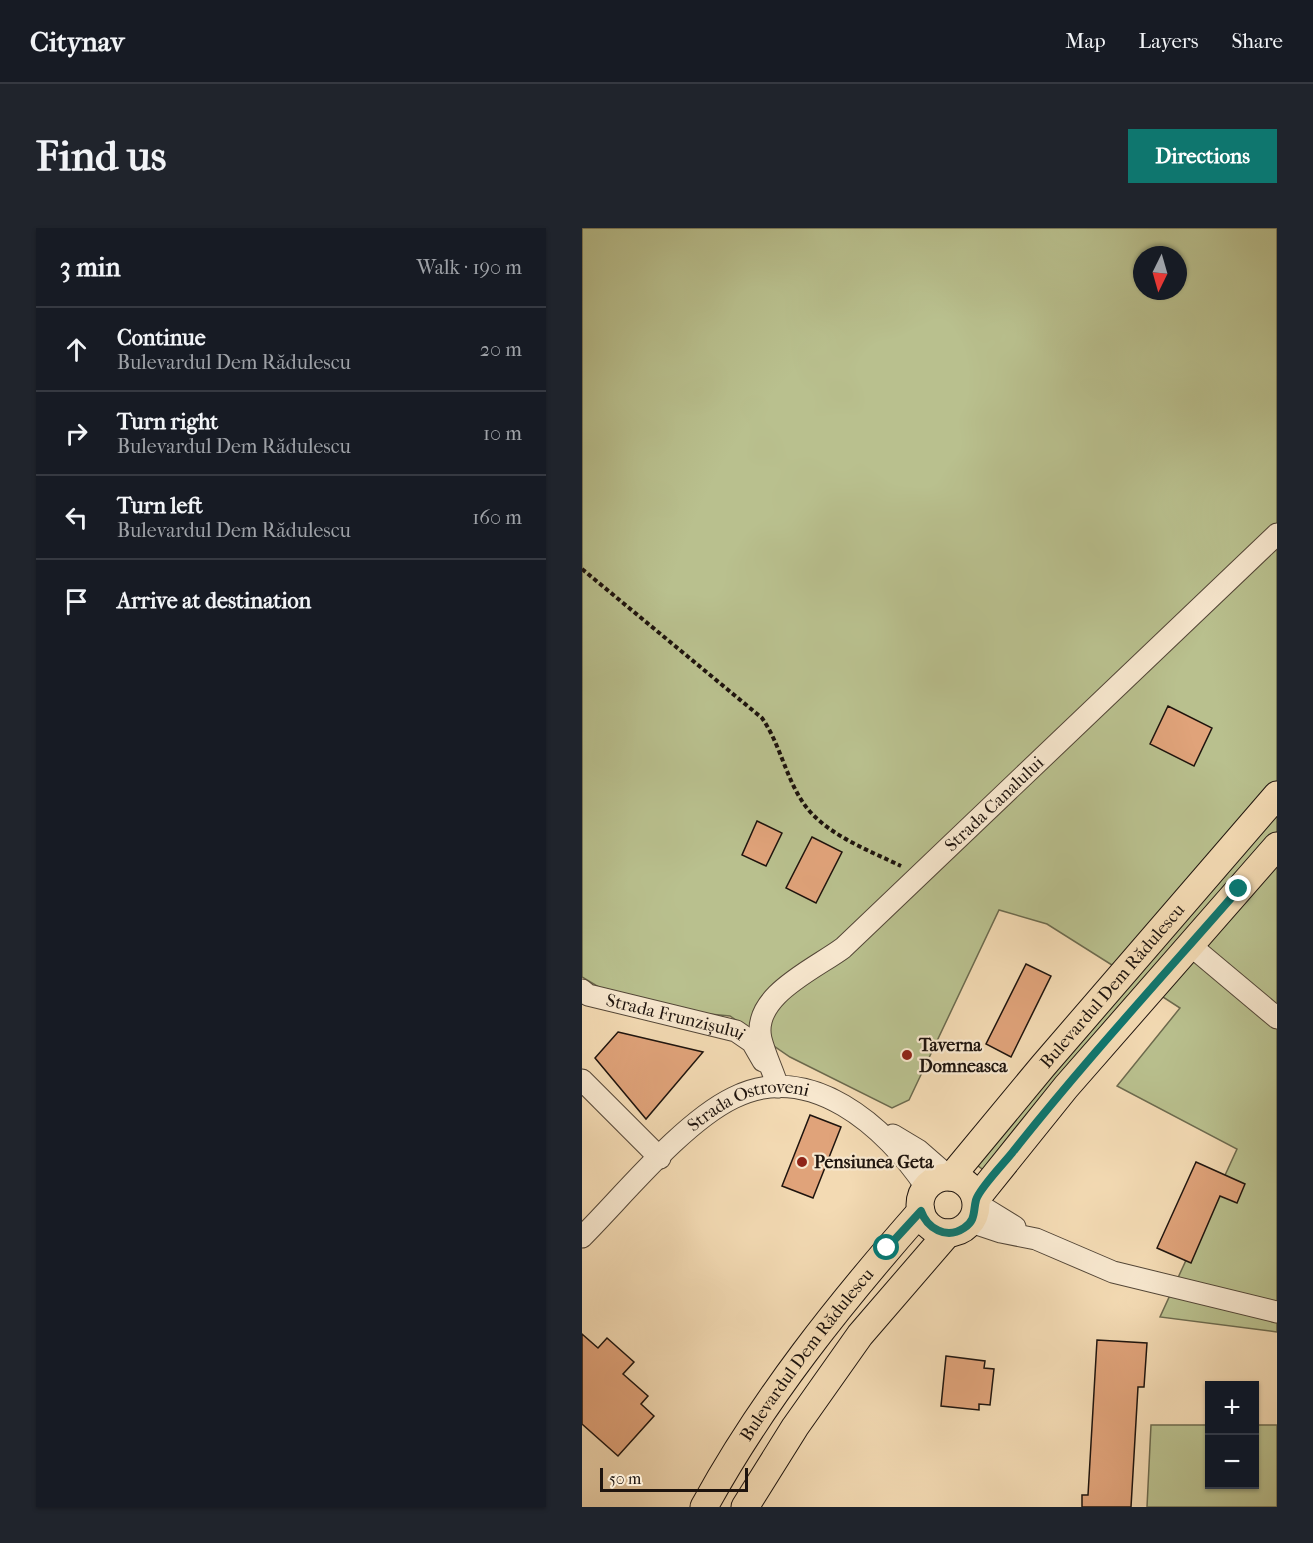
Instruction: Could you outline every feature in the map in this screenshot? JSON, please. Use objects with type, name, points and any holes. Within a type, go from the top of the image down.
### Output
[{"type":"main road","name":"Bulevardul Dem Rădulescu","points":[[704,1507],[766,1406],[832,1313],[937,1188],[1277,795]]},
{"type":"main road","name":"Bulevardul Dem Rădulescu","points":[[745,1507],[795,1426],[860,1335],[968,1214],[1066,1087],[1277,846]]},
{"type":"main road","points":[[968,1184],[968,1214],[928,1224],[937,1188],[968,1184]]},
{"type":"street","name":"Strada Canalului","points":[[778,1087],[761,1037],[761,1021],[770,1002],[778,992],[843,948],[1277,534]]},
{"type":"street","points":[[1190,945],[1277,1018]]},
{"type":"street","name":"Strada Frunzișului","points":[[582,990],[588,995],[736,1031],[752,1042],[778,1087]]},
{"type":"street","points":[[582,1080],[590,1096],[660,1158]]},
{"type":"street","name":"Strada Ostroveni","points":[[582,1237],[697,1122],[719,1106],[752,1090],[778,1087],[802,1089],[823,1095],[870,1120],[918,1150],[937,1188]]},
{"type":"street","points":[[968,1214],[1001,1233],[1036,1239],[1113,1272],[1277,1312]]},
{"type":"path","points":[[582,569],[762,718],[774,734],[802,801],[816,819],[856,844],[920,874]]},
{"type":"green space","points":[[582,228],[1277,228],[1277,1332],[1160,1317],[1237,1149],[1117,1086],[1180,1008],[1143,984],[985,1171],[974,1163],[1131,977],[1047,924],[999,910],[909,1100],[892,1108],[790,1057],[730,1016],[688,1012],[602,989],[582,977]]},
{"type":"green space","points":[[1151,1425],[1205,1425],[1205,1489],[1259,1489],[1259,1425],[1277,1425],[1277,1507],[1147,1507]]},
{"type":"building","points":[[1168,706],[1212,728],[1194,766],[1150,744]]},
{"type":"building","points":[[757,821],[782,833],[766,866],[742,855]]},
{"type":"building","points":[[812,837],[842,852],[816,903],[786,888]]},
{"type":"building","points":[[1026,964],[1051,976],[1011,1057],[986,1044]]},
{"type":"building","points":[[618,1032],[703,1052],[646,1119],[595,1058]]},
{"type":"building","points":[[810,1115],[841,1127],[813,1198],[782,1186]]},
{"type":"building","points":[[1196,1162],[1245,1184],[1237,1203],[1220,1196],[1191,1263],[1157,1248]]},
{"type":"building","points":[[582,1334],[598,1348],[607,1338],[634,1362],[623,1374],[648,1396],[641,1404],[654,1416],[618,1456],[582,1424]]},
{"type":"building","points":[[1097,1340],[1147,1343],[1144,1387],[1138,1387],[1131,1507],[1082,1507],[1082,1495],[1088,1495]]},
{"type":"building","points":[[946,1356],[985,1361],[984,1368],[994,1369],[990,1405],[979,1404],[979,1410],[941,1406]]},
{"type":"place","name":"Taverna Domneasca","points":[[907,1055]]},
{"type":"place","name":"Pensiunea Geta","points":[[802,1162]]},
{"type":"route","points":[[887,1248],[921,1211],[928,1224],[941,1232],[957,1232],[971,1222],[976,1209],[976,1200],[1012,1152],[1239,889]]}]
